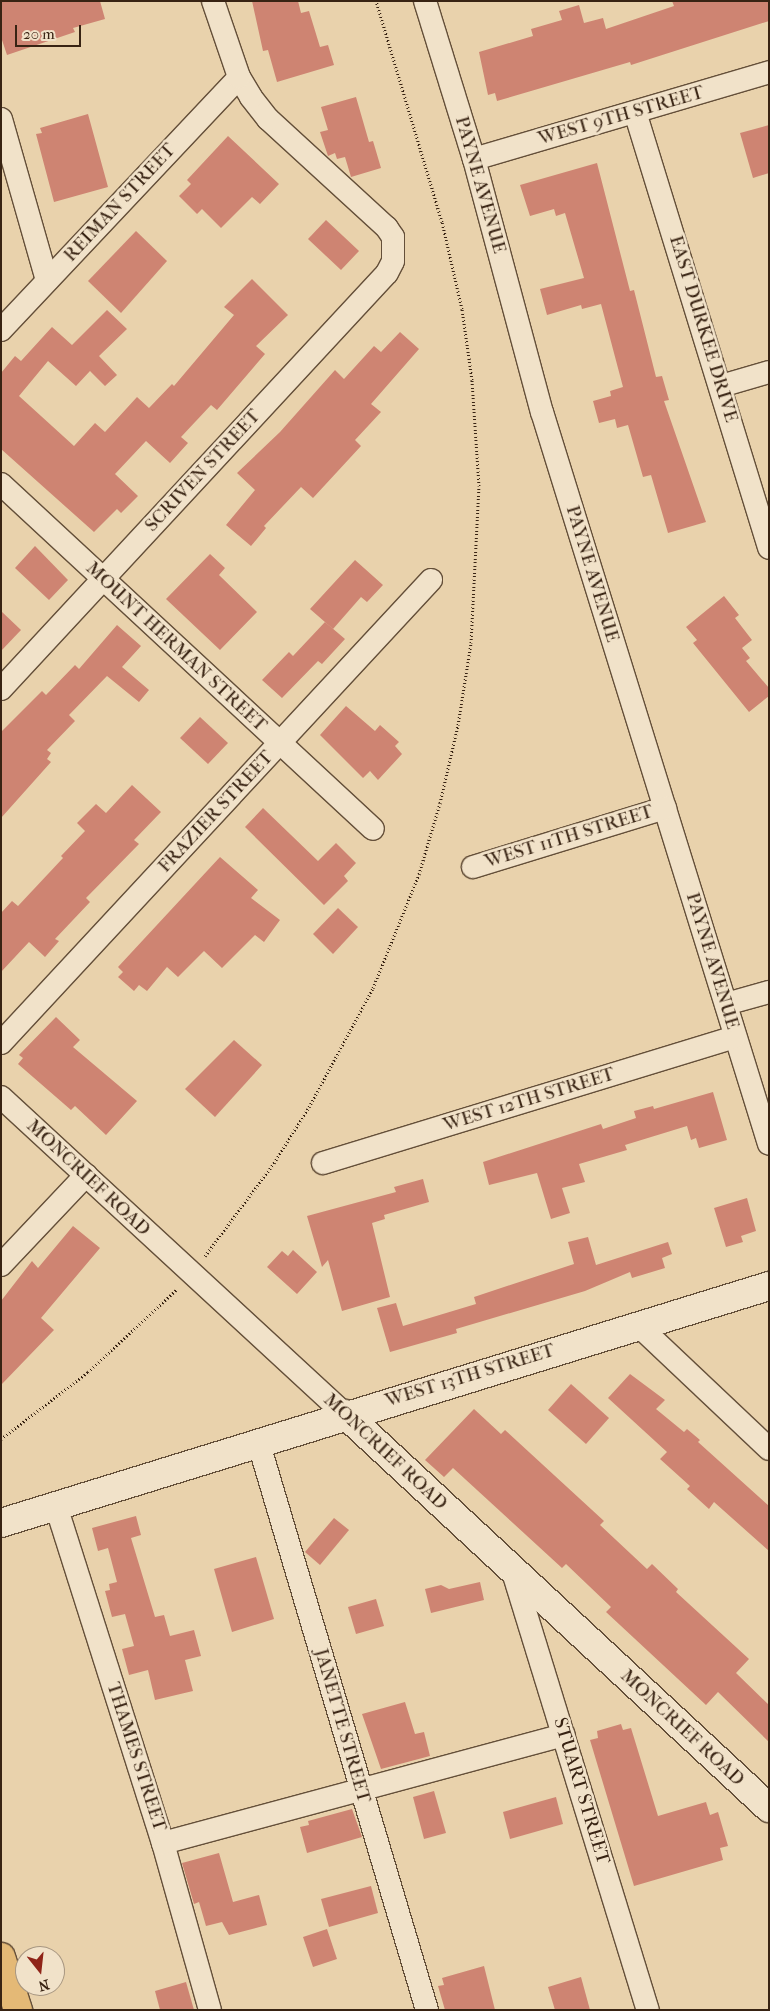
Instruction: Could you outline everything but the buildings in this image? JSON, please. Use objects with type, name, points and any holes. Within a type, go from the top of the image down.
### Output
[{"type":"highway","points":[[1,1957],[18,2010]]},
{"type":"street","points":[[213,1],[239,77]]},
{"type":"street","name":"PAYNE AVENUE","points":[[426,1],[474,159],[542,412],[726,1004],[734,1037],[769,1144]]},
{"type":"street","name":"WEST 9TH STREET","points":[[474,159],[769,72]]},
{"type":"street","name":"SCRIVEN STREET","points":[[1,689],[387,272],[395,248],[387,228],[268,119],[239,77]]},
{"type":"street","name":"REIMAN STREET","points":[[1,330],[239,77]]},
{"type":"street","name":"EAST DURKEE DRIVE","points":[[635,112],[721,386],[769,548]]},
{"type":"street","points":[[1,119],[47,282]]},
{"type":"street","points":[[721,386],[769,372]]},
{"type":"street","name":"MOUNT HERMAN STREET","points":[[1,484],[373,828]]},
{"type":"street","name":"FRAZIER STREET","points":[[1,1043],[431,580]]},
{"type":"street","name":"WEST 11TH STREET","points":[[473,867],[665,808]]},
{"type":"street","points":[[726,1004],[769,992]]},
{"type":"street","name":"WEST 12TH STREET","points":[[323,1163],[734,1037]]},
{"type":"street","name":"MONCRIEF ROAD","points":[[1,1097],[769,1808]]},
{"type":"street","points":[[1,1265],[86,1175]]},
{"type":"street","name":"WEST 13TH STREET","points":[[1,1523],[345,1414],[769,1286]]},
{"type":"street","points":[[638,1325],[769,1449]]},
{"type":"street","name":"JANETTE STREET","points":[[258,1441],[427,2010]]},
{"type":"street","name":"THAMES STREET","points":[[56,1506],[163,1843],[210,2010]]},
{"type":"street","name":"STUART STREET","points":[[513,1572],[648,2010]]},
{"type":"street","points":[[163,1843],[564,1735]]},
{"type":"path","points":[[202,1259],[274,1163],[304,1115],[373,988],[416,883],[440,803],[458,725],[471,643],[479,486],[472,380],[462,308],[442,222],[376,1]]},
{"type":"path","points":[[1,1439],[88,1372],[181,1285]]}]
